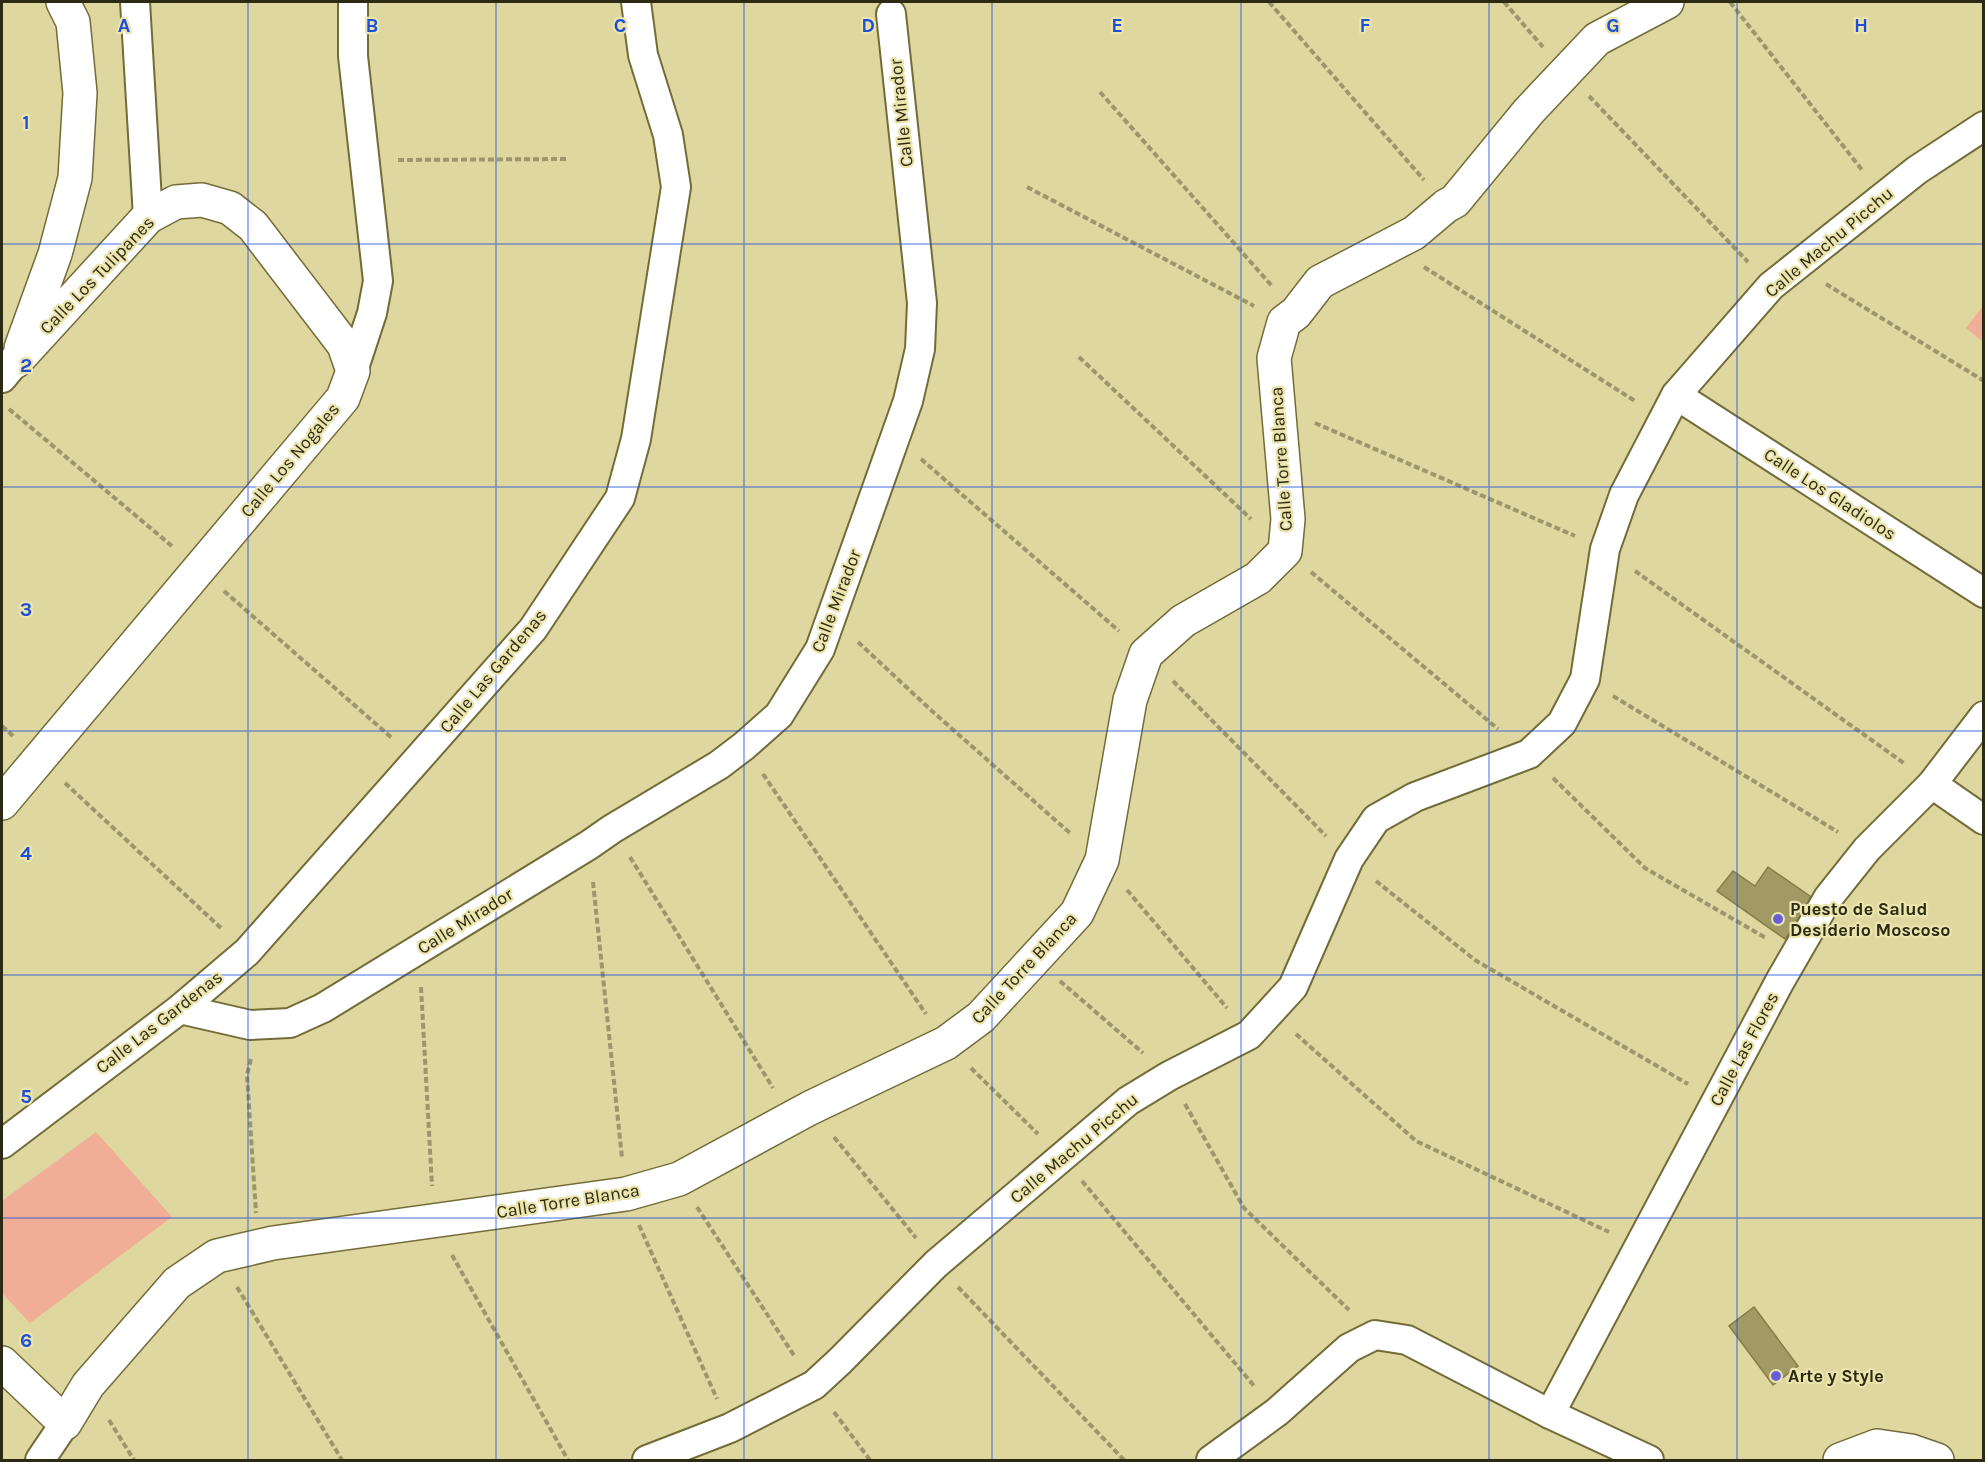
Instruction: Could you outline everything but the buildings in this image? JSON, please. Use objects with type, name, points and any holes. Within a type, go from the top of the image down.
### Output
[{"type":"street","points":[[9,369],[55,254],[75,178],[80,93],[73,22],[63,2]]},
{"type":"street","points":[[135,2],[148,217]]},
{"type":"street","name":"Calle Los Nogales","points":[[2,803],[343,398],[372,313],[378,281],[353,56],[353,2]]},
{"type":"street","name":"Calle Las Gardenas","points":[[2,1144],[180,1009],[247,952],[533,629],[620,498],[636,439],[676,187],[668,135],[643,55],[636,2]]},
{"type":"street","name":"Calle Torre Blanca","points":[[40,1461],[88,1385],[177,1282],[217,1256],[258,1246],[626,1194],[679,1179],[792,1118],[946,1043],[981,1017],[1077,913],[1101,860],[1130,700],[1146,654],[1183,621],[1258,578],[1285,551],[1288,519],[1274,358],[1290,317],[1320,282],[1414,233],[1455,201],[1529,111],[1597,39],[1667,2]]},
{"type":"street","name":"Calle Mirador","points":[[180,1009],[250,1025],[260,1025],[290,1023],[323,1008],[719,765],[779,715],[820,649],[908,401],[920,349],[922,303],[891,14]]},
{"type":"street","name":"Calle Machu Picchu","points":[[647,1461],[730,1428],[814,1385],[936,1264],[1128,1101],[1169,1076],[1249,1035],[1293,987],[1350,859],[1376,819],[1414,797],[1529,754],[1562,723],[1584,679],[1605,549],[1624,495],[1670,407],[1771,286],[1917,170],[1983,126]]},
{"type":"street","name":"Calle Los Tulipanes","points":[[9,369],[148,217],[176,202],[202,200],[230,208],[253,226],[344,345],[353,371]]},
{"type":"street","name":"Calle Los Gladiolos","points":[[1670,407],[1983,593]]},
{"type":"street","name":"Calle Las Flores","points":[[1550,1414],[1716,1100],[1828,898],[1867,849],[1932,784],[1983,716]]},
{"type":"street","points":[[1932,784],[1983,820]]},
{"type":"street","points":[[1211,1461],[1276,1412],[1349,1348],[1375,1335],[1407,1340],[1550,1414],[1649,1461]]},
{"type":"street","points":[[2,1363],[65,1423]]},
{"type":"street","points":[[1840,1461],[1877,1446],[1911,1451],[1937,1461]]},
{"type":"path","points":[[1269,2],[1446,206]]},
{"type":"path","points":[[1504,2],[1565,71],[1771,286]]},
{"type":"path","points":[[1730,2],[1883,197]]},
{"type":"path","points":[[1100,92],[1290,317]]},
{"type":"path","points":[[364,160],[566,159]]},
{"type":"path","points":[[1027,187],[1290,317]]},
{"type":"path","points":[[1391,246],[1670,407]]},
{"type":"path","points":[[1796,266],[1983,381]]},
{"type":"path","points":[[832,617],[933,711],[1101,860],[1249,1035]]},
{"type":"path","points":[[1584,679],[1867,849]]},
{"type":"path","points":[[2,726],[247,952]]},
{"type":"path","points":[[744,746],[946,1043],[1061,1157],[1276,1412]]},
{"type":"path","points":[[1529,754],[1644,868],[1795,954]]},
{"type":"path","points":[[612,829],[792,1118]]},
{"type":"path","points":[[589,845],[626,1194],[730,1428]]},
{"type":"path","points":[[1350,859],[1475,960],[1716,1100]]},
{"type":"path","points":[[1035,959],[1169,1076],[1244,1208],[1375,1335]]},
{"type":"path","points":[[1270,1012],[1416,1141],[1639,1246]]},
{"type":"path","points":[[258,1246],[247,1075],[260,1025]]},
{"type":"path","points":[[679,1179],[814,1385],[870,1461]]},
{"type":"path","points":[[217,1256],[342,1461]]},
{"type":"path","points":[[88,1385],[134,1461]]},
{"type":"shaded area","points":[[1983,306],[1983,342],[1966,328]]},
{"type":"shaded area","points":[[96,1132],[172,1217],[30,1323],[2,1293],[2,1201]]},
{"type":"place","name":"Puesto de Salud Desiderio Moscoso","points":[[1778,919]]},
{"type":"place","name":"Arte y Style","points":[[1776,1376]]}]
